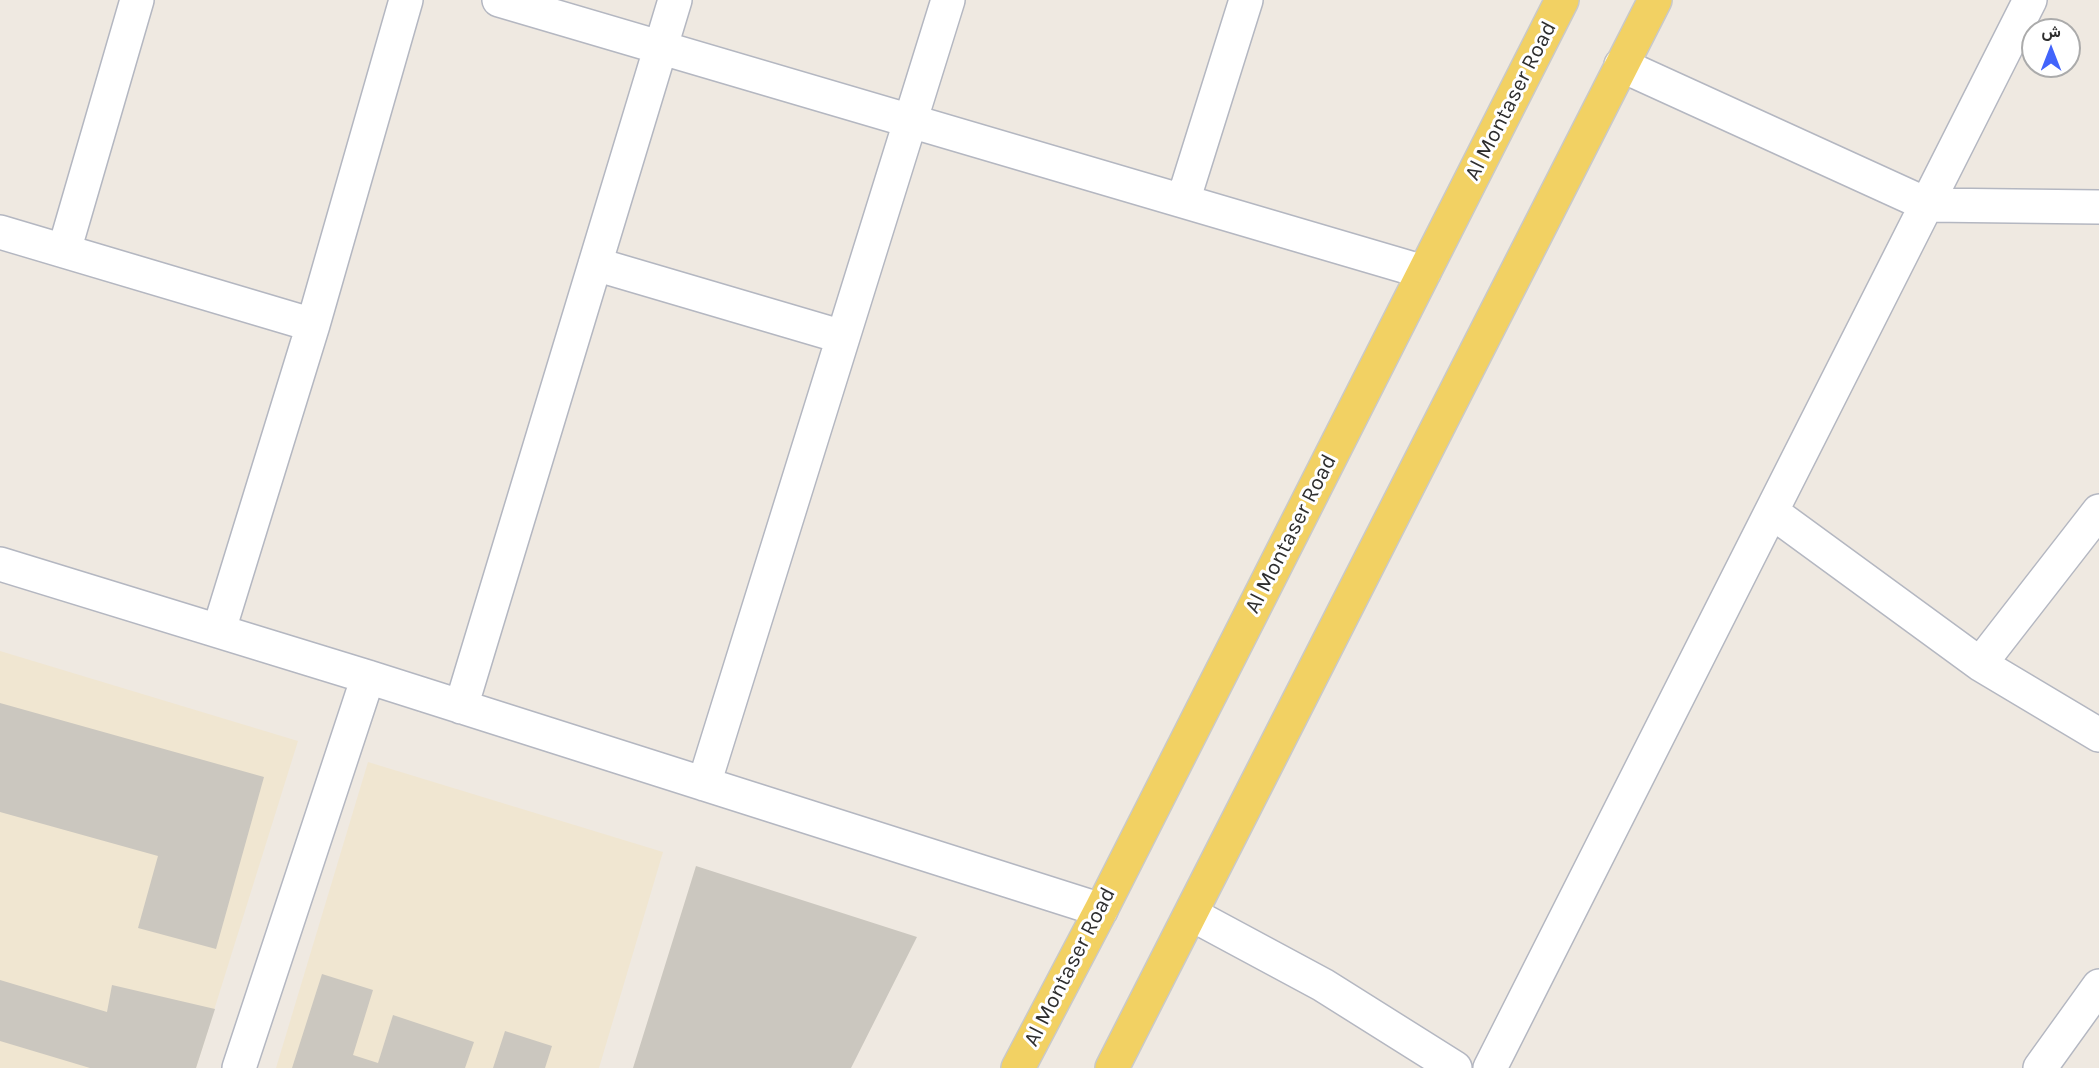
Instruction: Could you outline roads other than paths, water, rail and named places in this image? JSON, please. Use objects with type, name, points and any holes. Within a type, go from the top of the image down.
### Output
[{"type":"main road","name":"Al Montaser Road","points":[[1018,1068],[1101,910],[1562,0]]},
{"type":"main road","points":[[1112,1068],[1654,0]]},
{"type":"street","points":[[64,252],[137,0]]},
{"type":"street","points":[[219,630],[313,326],[406,0]]},
{"type":"street","points":[[499,0],[1424,272]]},
{"type":"street","points":[[461,707],[675,0]]},
{"type":"street","points":[[704,784],[948,0]]},
{"type":"street","points":[[1183,201],[1246,0]]},
{"type":"street","points":[[1490,1068],[2030,0]]},
{"type":"street","points":[[1621,65],[1928,205],[2099,207]]},
{"type":"street","points":[[0,232],[313,326]]},
{"type":"street","points":[[595,264],[843,337]]},
{"type":"street","points":[[1980,664],[2099,511]]},
{"type":"street","points":[[1772,512],[1980,664],[2099,735]]},
{"type":"street","points":[[0,564],[368,676],[1101,910]]},
{"type":"street","points":[[239,1068],[368,676]]},
{"type":"street","points":[[1191,914],[1323,985],[1455,1068]]},
{"type":"street","points":[[2040,1068],[2099,986]]}]
